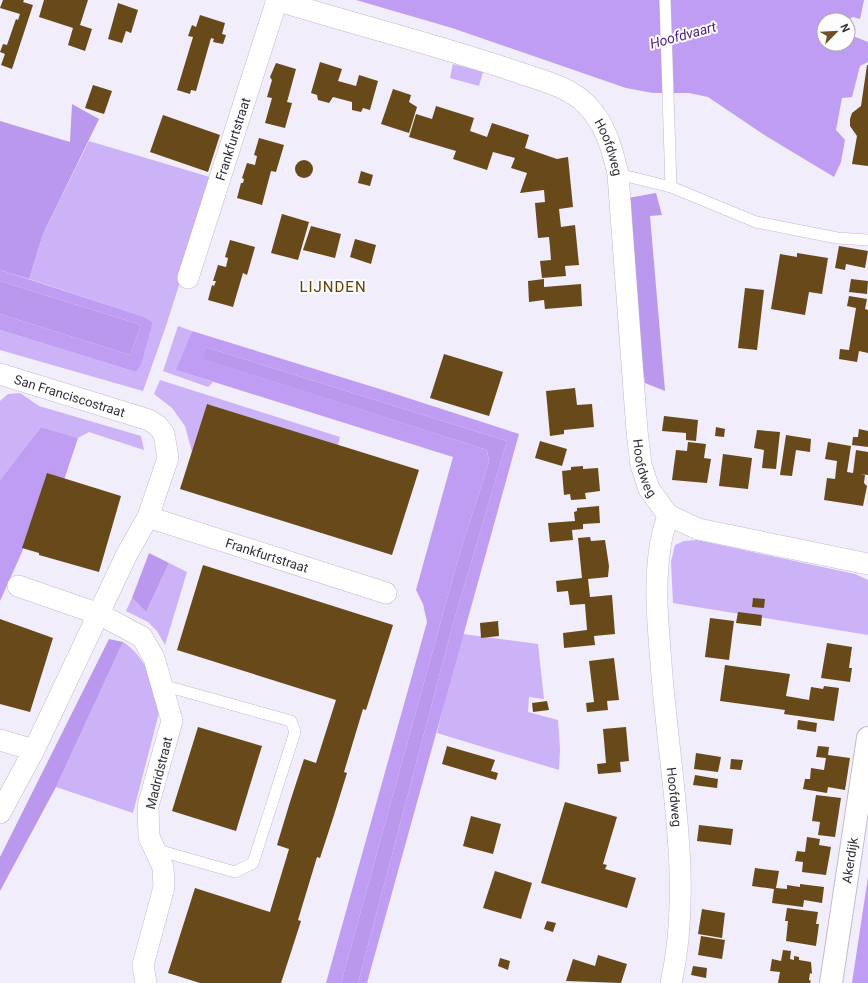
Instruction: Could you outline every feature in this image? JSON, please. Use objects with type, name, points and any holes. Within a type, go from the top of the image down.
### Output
[{"type":"street","name":"Hoofdweg","points":[[276,0],[491,63],[566,89],[585,103],[601,123],[611,144],[618,174],[641,465],[649,489],[668,516],[660,548],[657,607],[663,690],[676,816],[680,901],[677,955],[671,983]]},
{"type":"street","name":"Frankfurtstraat","points":[[188,278],[276,0]]},
{"type":"street","name":"San Franciscostraat","points":[[0,374],[141,416],[158,426],[164,434],[168,458],[148,517]]},
{"type":"street","points":[[668,516],[698,529],[868,564]]},
{"type":"street","name":"Frankfurtstraat","points":[[148,517],[386,592]]},
{"type":"street","points":[[0,813],[34,750],[127,554],[148,517]]},
{"type":"street","points":[[18,586],[99,614]]},
{"type":"street","name":"Madridstraat","points":[[99,614],[142,637],[154,658],[172,721],[148,806],[149,837],[163,867],[164,887],[143,965],[146,983]]},
{"type":"street","name":"Akerdijk","points":[[831,983],[868,738]]},
{"type":"street","points":[[0,740],[34,750]]},
{"type":"lane","points":[[665,0],[667,102],[671,187]]},
{"type":"lane","points":[[618,174],[671,187],[756,222],[837,238],[868,240]]},
{"type":"lane","points":[[154,849],[235,872],[253,863],[294,732],[291,721],[162,685]]},
{"type":"shaded area","points":[[453,64],[483,72],[479,86],[450,78]]},
{"type":"shaded area","points":[[72,104],[99,119],[43,234],[29,279],[0,270],[0,121],[70,142]]},
{"type":"shaded area","points":[[89,141],[213,178],[166,326],[143,391],[0,350],[0,330],[136,372],[153,322],[142,316],[29,279],[43,234]]},
{"type":"shaded area","points":[[656,193],[662,215],[650,216],[665,391],[645,383],[636,316],[628,198]]},
{"type":"shaded area","points":[[0,281],[141,325],[130,355],[0,314]]},
{"type":"shaded area","points":[[178,326],[192,331],[177,370],[213,382],[208,387],[163,371]]},
{"type":"shaded area","points":[[205,347],[507,441],[453,624],[358,983],[341,983],[460,552],[489,462],[487,450],[202,359]]},
{"type":"shaded area","points":[[160,380],[340,437],[338,445],[207,404],[192,452],[185,426],[172,408],[154,394]]},
{"type":"shaded area","points":[[20,393],[39,406],[141,436],[144,450],[89,432],[78,438],[41,427],[0,480],[0,401],[8,394]]},
{"type":"shaded area","points":[[697,540],[855,574],[868,580],[868,635],[673,603],[671,562],[675,545],[684,541]]},
{"type":"shaded area","points":[[149,553],[169,563],[146,612],[132,598]]},
{"type":"shaded area","points":[[169,563],[187,572],[165,645],[157,631],[148,622],[126,611],[132,598],[146,612]]},
{"type":"shaded area","points":[[463,634],[538,644],[544,699],[529,697],[528,712],[558,720],[560,749],[559,770],[437,733],[460,635]]},
{"type":"shaded area","points":[[109,639],[123,642],[56,787],[0,891],[0,857]]},
{"type":"shaded area","points":[[123,642],[138,655],[149,673],[156,693],[159,713],[133,813],[56,787]]},
{"type":"water","name":"Hoofdvaart","points":[[356,0],[864,0],[860,19],[856,18],[856,12],[816,12],[816,52],[856,52],[856,37],[868,42],[868,62],[860,66],[852,97],[842,98],[836,130],[845,140],[841,162],[834,177],[766,136],[708,97],[689,93],[653,93],[626,88],[452,28]]},
{"type":"water","points":[[0,270],[142,316],[153,322],[141,364],[136,372],[0,330],[0,314],[130,355],[141,325],[0,281]]},
{"type":"water","points":[[192,331],[519,434],[367,983],[358,983],[453,624],[507,441],[205,347],[203,359],[487,450],[489,462],[460,552],[341,983],[326,983],[427,622],[423,604],[416,590],[453,457],[176,370]]},
{"type":"water","points":[[41,427],[78,438],[64,480],[48,475],[22,552],[0,601],[0,480]]},
{"type":"water","points":[[868,877],[868,983],[852,983]]},
{"type":"building","points":[[3,0],[24,0],[23,2],[33,5],[12,69],[1,65],[5,54],[0,52],[3,44],[7,45],[16,19],[18,20],[20,14],[0,8]]},
{"type":"building","points":[[44,0],[88,0],[80,25],[92,29],[85,51],[68,45],[73,28],[39,17]]},
{"type":"building","points":[[118,3],[138,10],[131,33],[126,31],[122,43],[108,39]]},
{"type":"building","points":[[200,15],[225,23],[222,34],[226,35],[223,44],[213,42],[214,39],[211,38],[196,91],[191,90],[190,94],[177,90],[193,37],[188,36],[192,25],[196,27]]},
{"type":"building","points":[[320,62],[342,69],[338,81],[356,86],[359,75],[378,81],[370,110],[363,108],[361,112],[352,110],[352,102],[333,97],[329,103],[318,100],[317,95],[311,93]]},
{"type":"building","points":[[276,63],[296,69],[287,102],[292,103],[285,128],[265,123],[272,98],[267,97],[272,80],[270,77]]},
{"type":"building","points":[[867,65],[868,166],[852,164],[857,136],[850,126],[852,113],[861,106]]},
{"type":"building","points":[[93,85],[112,91],[104,114],[85,108]]},
{"type":"building","points":[[393,89],[411,95],[409,102],[417,107],[409,133],[381,124]]},
{"type":"building","points":[[436,106],[474,118],[470,131],[487,137],[492,123],[529,135],[525,148],[557,159],[568,157],[573,207],[559,209],[561,227],[575,225],[579,265],[565,266],[566,276],[542,278],[540,261],[551,260],[550,247],[549,237],[538,238],[535,203],[545,202],[544,190],[520,193],[527,173],[511,168],[515,158],[493,152],[487,170],[453,159],[456,151],[409,137],[416,114],[432,119]]},
{"type":"building","points":[[163,115],[220,135],[208,172],[150,152]]},
{"type":"building","points":[[259,138],[284,145],[276,172],[271,171],[262,205],[237,198],[241,183],[243,183],[244,179],[242,178],[247,163],[255,165],[257,156],[254,155]]},
{"type":"building","points":[[304,160],[310,163],[313,169],[310,175],[304,178],[298,175],[295,169],[298,163]]},
{"type":"building","points":[[361,171],[373,175],[370,186],[358,183]]},
{"type":"building","points":[[282,214],[309,222],[298,260],[271,253]]},
{"type":"building","points":[[311,226],[341,234],[335,258],[303,250]]},
{"type":"building","points":[[355,239],[376,245],[371,264],[350,257]]},
{"type":"building","points":[[230,240],[255,247],[247,275],[243,273],[233,307],[208,300],[212,285],[214,286],[216,281],[213,281],[218,265],[226,267],[228,258],[225,257]]},
{"type":"building","points":[[839,246],[868,251],[865,268],[846,264],[845,270],[835,268]]},
{"type":"building","points":[[797,253],[828,258],[822,294],[809,292],[805,315],[771,309],[780,254],[797,257]]},
{"type":"building","points":[[544,279],[544,287],[581,284],[582,306],[545,309],[544,300],[529,302],[528,281]]},
{"type":"building","points":[[851,279],[868,281],[867,294],[849,292]]},
{"type":"building","points":[[745,288],[764,290],[757,350],[738,348]]},
{"type":"building","points":[[849,296],[867,299],[865,309],[868,310],[868,353],[859,351],[857,362],[839,359],[840,349],[849,350],[856,308],[847,306]]},
{"type":"building","points":[[444,354],[503,372],[489,416],[430,398]]},
{"type":"building","points":[[575,388],[577,405],[592,404],[594,427],[564,430],[564,434],[550,436],[546,391]]},
{"type":"building","points":[[207,404],[419,470],[392,555],[180,489]]},
{"type":"building","points":[[664,416],[698,420],[696,441],[686,440],[686,433],[662,431]]},
{"type":"building","points":[[716,427],[725,429],[724,437],[715,436]]},
{"type":"building","points":[[859,429],[868,431],[868,447],[852,445],[853,437],[858,437]]},
{"type":"building","points":[[757,430],[780,432],[776,469],[762,468],[764,450],[754,448]]},
{"type":"building","points":[[786,435],[811,439],[810,452],[796,450],[792,476],[780,475]]},
{"type":"building","points":[[540,441],[567,449],[562,466],[535,458]]},
{"type":"building","points":[[688,442],[706,444],[704,458],[711,459],[707,483],[672,480],[676,450],[687,451]]},
{"type":"building","points":[[828,442],[851,446],[847,472],[853,473],[856,450],[868,452],[868,475],[860,474],[865,475],[864,483],[867,486],[863,506],[824,500],[827,478],[835,479],[837,461],[825,459]]},
{"type":"building","points":[[723,454],[752,458],[748,489],[719,486]]},
{"type":"building","points":[[583,466],[583,469],[598,468],[600,491],[585,493],[586,499],[571,500],[570,494],[564,495],[562,471],[571,470],[571,467]]},
{"type":"building","points":[[47,473],[121,496],[99,572],[39,555],[39,553],[22,548]]},
{"type":"building","points":[[599,506],[600,523],[583,524],[583,529],[572,530],[573,540],[550,542],[548,523],[575,521],[574,512],[577,511],[577,508]]},
{"type":"building","points":[[590,537],[591,541],[605,540],[609,566],[608,577],[588,579],[590,597],[612,595],[615,634],[594,636],[595,645],[564,648],[563,633],[587,630],[585,604],[570,605],[568,591],[557,592],[556,581],[582,578],[578,538]]},
{"type":"building","points":[[203,565],[393,625],[366,710],[363,709],[344,772],[347,773],[320,858],[317,857],[298,920],[301,921],[281,983],[200,983],[168,973],[195,888],[270,912],[289,849],[277,845],[290,802],[304,759],[316,763],[336,700],[177,650]]},
{"type":"building","points":[[753,598],[765,599],[764,608],[752,607]]},
{"type":"building","points":[[738,612],[762,615],[761,626],[736,623]]},
{"type":"building","points":[[710,618],[734,621],[729,660],[705,657]]},
{"type":"building","points":[[0,619],[53,638],[30,712],[0,704]]},
{"type":"building","points":[[498,621],[499,636],[481,638],[480,623]]},
{"type":"building","points":[[827,643],[852,647],[849,668],[852,668],[850,682],[821,678]]},
{"type":"building","points":[[614,658],[619,700],[607,701],[608,710],[587,712],[586,703],[594,702],[589,661]]},
{"type":"building","points":[[725,665],[790,674],[786,696],[809,700],[811,687],[823,689],[824,686],[839,688],[834,721],[784,714],[785,710],[720,701]]},
{"type":"building","points":[[547,701],[549,710],[533,712],[532,703]]},
{"type":"building","points":[[798,720],[817,723],[816,732],[797,729]]},
{"type":"building","points":[[198,727],[262,746],[236,831],[172,811]]},
{"type":"building","points":[[626,727],[629,761],[620,762],[621,772],[598,774],[597,764],[606,763],[603,729]]},
{"type":"building","points":[[447,746],[495,760],[491,771],[498,773],[496,780],[442,764]]},
{"type":"building","points":[[818,746],[829,747],[828,755],[850,758],[845,790],[828,787],[827,793],[803,789],[805,779],[810,779],[811,768],[824,770],[826,758],[816,757]]},
{"type":"building","points":[[696,753],[721,757],[718,772],[694,769]]},
{"type":"building","points":[[731,759],[743,760],[741,770],[730,769]]},
{"type":"building","points":[[695,775],[718,779],[717,788],[693,785]]},
{"type":"building","points":[[816,795],[841,798],[835,837],[818,835],[820,822],[812,821]]},
{"type":"building","points":[[565,802],[617,817],[603,864],[607,865],[605,869],[636,878],[627,908],[541,883]]},
{"type":"building","points":[[471,816],[501,824],[493,854],[463,846]]},
{"type":"building","points":[[699,825],[733,829],[731,845],[697,841]]},
{"type":"building","points":[[807,837],[820,839],[819,845],[831,847],[826,875],[802,872],[803,862],[795,861],[797,851],[805,852]]},
{"type":"building","points":[[755,868],[779,871],[776,888],[787,889],[787,885],[800,887],[800,884],[824,887],[822,903],[804,900],[803,907],[772,903],[774,889],[752,886]]},
{"type":"building","points":[[495,871],[532,883],[521,919],[483,908]]},
{"type":"building","points":[[787,908],[818,912],[816,924],[819,924],[816,946],[786,941],[788,921],[785,921]]},
{"type":"building","points":[[702,909],[725,913],[722,938],[698,934]]},
{"type":"building","points":[[547,921],[556,923],[553,932],[544,929]]},
{"type":"building","points":[[701,936],[725,940],[722,959],[698,955]]},
{"type":"building","points":[[783,950],[791,951],[790,959],[794,960],[794,956],[799,957],[799,960],[811,962],[812,974],[810,973],[810,983],[778,983],[780,972],[770,971],[772,959],[781,961]]},
{"type":"building","points":[[598,955],[627,964],[621,983],[566,981],[573,959],[595,966]]},
{"type":"building","points":[[500,958],[510,961],[508,970],[498,966]]},
{"type":"building","points":[[693,966],[707,968],[706,978],[691,975]]},
{"type":"district","name":"LIJNDEN","points":[[333,287]]}]
